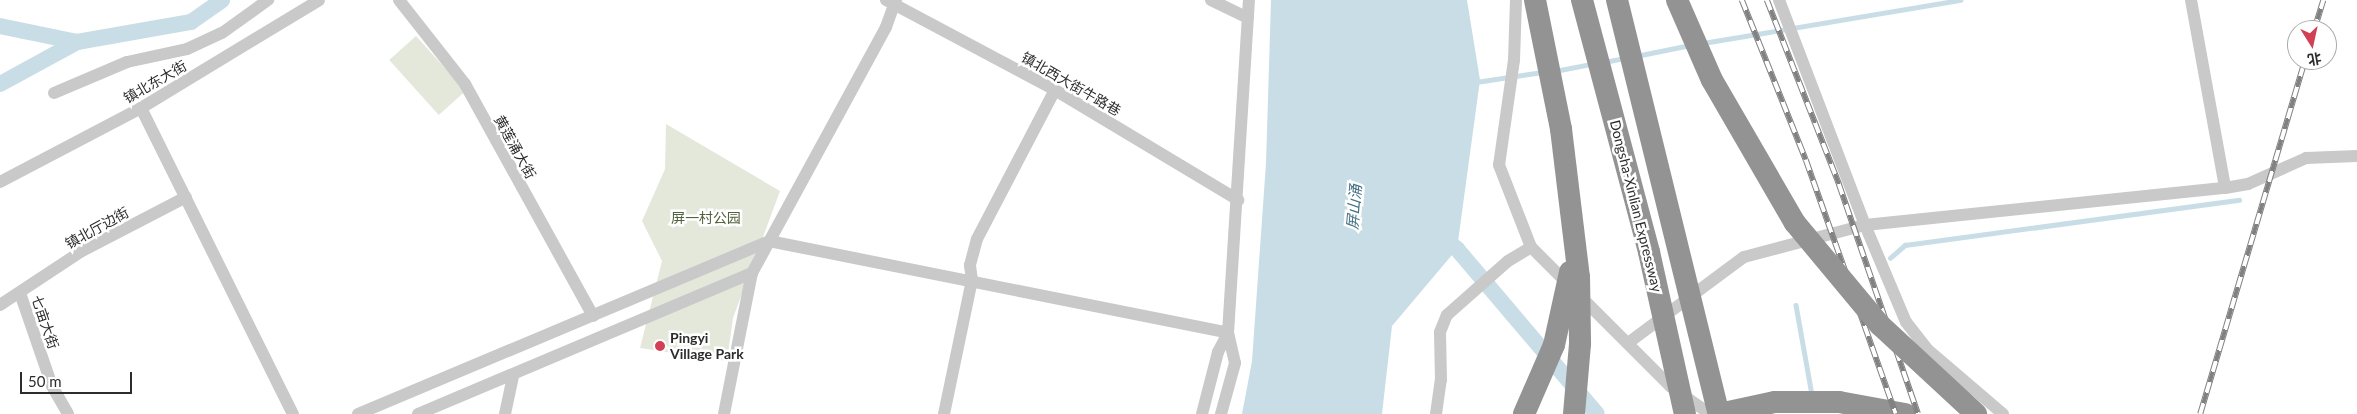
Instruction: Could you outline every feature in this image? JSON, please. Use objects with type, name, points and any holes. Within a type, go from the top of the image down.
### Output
[{"type":"highway","points":[[1535,0],[1553,82],[1574,231],[1580,314],[1574,414]]},
{"type":"highway","name":"Dongsha-Xinlian Expressway","points":[[1582,0],[1650,252],[1685,414]]},
{"type":"highway","points":[[1617,0],[1706,350],[1719,414],[1775,402],[1839,402],[1905,414]]},
{"type":"highway","points":[[1677,0],[1712,80],[1795,223],[1880,325],[1976,414]]},
{"type":"highway","points":[[1524,414],[1554,345],[1570,273],[1574,231]]},
{"type":"highway","points":[[1706,350],[1727,414]]},
{"type":"street","points":[[54,93],[127,62],[188,49],[222,33],[268,0]]},
{"type":"street","name":"镇北东大街","points":[[0,182],[141,108],[319,0]]},
{"type":"street","name":"黄莲涌大街","points":[[399,0],[465,84],[593,316]]},
{"type":"street","points":[[1211,0],[1248,18]]},
{"type":"street","points":[[1221,414],[1235,362],[1228,333],[1238,200],[1249,0]]},
{"type":"street","points":[[1516,0],[1514,60],[1499,165],[1531,247],[1670,386],[1710,414]]},
{"type":"street","points":[[1778,0],[1900,310],[1914,333],[1927,348],[2003,414]]},
{"type":"street","points":[[2191,0],[2225,188]]},
{"type":"street","points":[[724,414],[752,273],[892,2]]},
{"type":"street","name":"镇北西大街牛路巷","points":[[892,2],[1055,90],[1238,200]]},
{"type":"street","points":[[944,414],[972,280],[970,265],[977,239],[1055,90]]},
{"type":"street","points":[[141,108],[293,414]]},
{"type":"street","points":[[1628,343],[1744,257],[1865,225],[2225,188],[2248,184],[2306,158],[2357,156]]},
{"type":"street","name":"镇北厅边街","points":[[0,305],[82,251],[186,197]]},
{"type":"street","points":[[358,414],[769,241],[972,280],[1228,333]]},
{"type":"street","points":[[1436,414],[1441,380],[1440,332],[1447,315],[1508,261],[1531,247]]},
{"type":"street","points":[[418,414],[752,273]]},
{"type":"street","name":"七亩大街","points":[[20,293],[52,386],[68,414]]},
{"type":"street","points":[[1202,414],[1218,352],[1228,333]]},
{"type":"street","points":[[505,414],[513,375]]},
{"type":"green space","points":[[416,36],[466,91],[439,115],[389,60]]},
{"type":"green space","name":"屏一村公园","points":[[666,124],[780,191],[733,318],[727,361],[640,348],[662,261],[642,221],[665,169]]},
{"type":"water","name":"屏山涌","points":[[1271,0],[1467,0],[1480,80],[1457,249],[1392,326],[1382,414],[1242,414],[1252,361],[1266,163]]},
{"type":"waterway","points":[[0,26],[77,42],[191,22],[222,0]]},
{"type":"waterway","points":[[1703,43],[1960,0]]},
{"type":"waterway","points":[[0,84],[77,42]]},
{"type":"waterway","points":[[1636,56],[1690,45]]},
{"type":"waterway","points":[[1604,62],[1624,58]]},
{"type":"waterway","points":[[1555,71],[1592,64]]},
{"type":"waterway","points":[[1476,82],[1542,72]]},
{"type":"waterway","points":[[1890,258],[1905,245],[2239,200]]},
{"type":"waterway","points":[[1440,236],[1457,249],[1597,414]]},
{"type":"waterway","points":[[1796,305],[1812,395]]},
{"type":"railway","points":[[1742,0],[1806,160],[1896,414]]},
{"type":"railway","points":[[1767,0],[1839,184],[1918,414]]},
{"type":"railway","points":[[2317,20],[2323,0]]},
{"type":"railway","points":[[2200,414],[2302,70]]},
{"type":"place","name":"Pingyi Village Park","points":[[660,346]]}]
